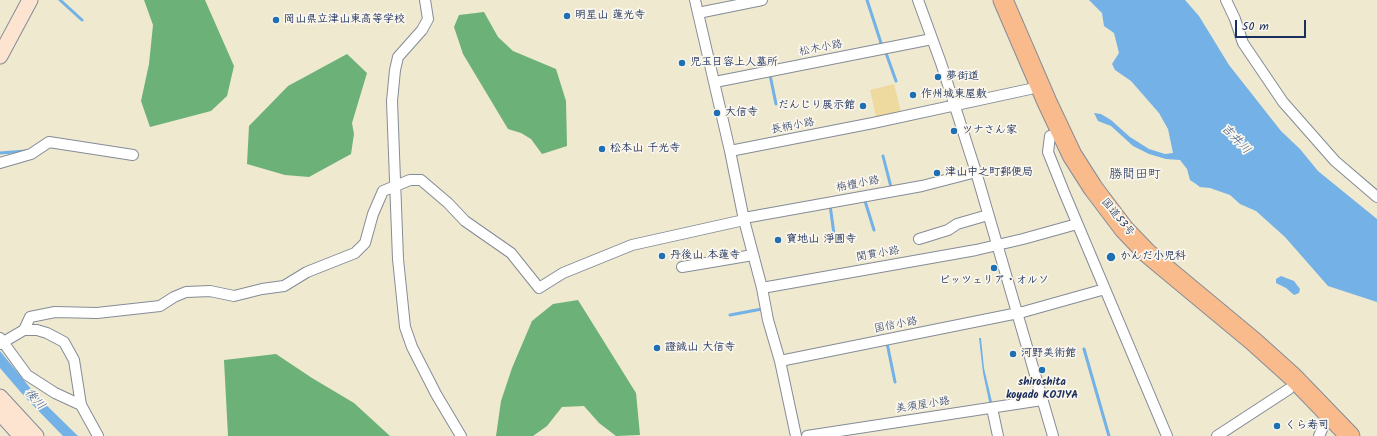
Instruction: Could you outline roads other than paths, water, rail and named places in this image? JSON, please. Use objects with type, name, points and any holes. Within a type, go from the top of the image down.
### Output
[{"type":"highway","name":"国道53号","points":[[991,0],[1050,136],[1077,184],[1100,216],[1132,253],[1170,287],[1245,348],[1334,430]]},
{"type":"highway","name":"国道53号","points":[[1003,0],[1072,155],[1093,188],[1124,229],[1147,253],[1180,282],[1259,346],[1334,430]]},
{"type":"main road","points":[[0,56],[30,0]]},
{"type":"main road","points":[[0,398],[36,436]]},
{"type":"main road","points":[[0,413],[21,436]]},
{"type":"street","points":[[426,0],[428,19],[422,30],[398,57],[395,70],[392,101],[398,259],[405,327],[421,366],[461,436]]},
{"type":"street","points":[[695,0],[744,219],[762,288],[768,320],[780,361],[796,436]]},
{"type":"street","points":[[698,13],[762,0]]},
{"type":"street","points":[[918,0],[976,172],[1053,436]]},
{"type":"street","points":[[1226,0],[1235,19],[1243,43],[1283,102],[1335,161],[1377,197]]},
{"type":"street","name":"松木小路","points":[[714,82],[932,39]]},
{"type":"street","name":"長柄小路","points":[[730,151],[1030,89]]},
{"type":"street","points":[[1050,136],[1048,152],[1077,224],[1106,289],[1117,320],[1167,436]]},
{"type":"street","points":[[0,163],[31,154],[49,142],[133,155]]},
{"type":"street","name":"栴檀小路","points":[[396,185],[410,180],[421,180],[448,203],[465,221],[511,253],[539,288],[563,273],[632,245],[744,219],[922,186],[976,172]]},
{"type":"street","points":[[24,330],[27,321],[35,315],[72,311],[97,313],[160,306],[174,296],[186,292],[210,291],[240,296],[256,290],[289,284],[307,272],[348,257],[361,248],[366,239],[380,196],[383,192],[396,185]]},
{"type":"street","points":[[920,239],[948,230],[957,224],[988,215]]},
{"type":"street","name":"関貫小路","points":[[762,288],[997,245],[1077,224]]},
{"type":"street","points":[[682,267],[753,255]]},
{"type":"street","name":"国信小路","points":[[780,361],[1017,313],[1106,289]]},
{"type":"street","points":[[81,405],[55,393],[27,375],[1,341],[24,330],[37,330],[47,333],[64,342],[74,360],[81,405],[98,436]]},
{"type":"street","points":[[1217,436],[1289,389]]},
{"type":"street","name":"美須屋小路","points":[[807,436],[1042,400]]},
{"type":"street","points":[[992,408],[998,436]]},
{"type":"water","name":"吉井川","points":[[1089,0],[1185,0],[1199,16],[1229,65],[1281,131],[1300,149],[1318,171],[1377,219],[1377,302],[1328,286],[1285,237],[1256,211],[1240,204],[1230,195],[1210,188],[1200,187],[1190,180],[1187,169],[1180,160],[1166,159],[1149,154],[1133,146],[1111,126],[1098,121],[1094,113],[1101,114],[1111,120],[1130,137],[1149,149],[1165,154],[1173,153],[1168,129],[1159,113],[1131,81],[1115,70],[1112,64],[1119,53],[1114,33],[1104,26],[1102,13]]},
{"type":"water","points":[[1281,276],[1294,281],[1300,289],[1299,293],[1294,295],[1286,288],[1276,283],[1276,279]]},
{"type":"water","points":[[979,338],[981,338],[984,368],[993,406],[990,406],[983,373]]},
{"type":"water","name":"後川","points":[[0,351],[36,395],[78,436],[63,436],[24,396],[0,368]]},
{"type":"waterway","points":[[60,0],[82,20]]},
{"type":"waterway","points":[[867,0],[882,46]]},
{"type":"waterway","points":[[886,53],[896,81]]},
{"type":"waterway","points":[[770,75],[776,104]]},
{"type":"waterway","points":[[0,153],[26,151]]},
{"type":"waterway","points":[[883,156],[891,187]]},
{"type":"waterway","points":[[865,201],[874,230]]},
{"type":"waterway","points":[[830,205],[834,234]]},
{"type":"waterway","points":[[730,315],[762,309]]},
{"type":"waterway","points":[[887,343],[895,382]]},
{"type":"waterway","points":[[1084,349],[1109,436]]},
{"type":"place","name":"明星山 蓮光寺","points":[[567,16]]},
{"type":"place","name":"岡山県立津山東高等学校","points":[[276,20]]},
{"type":"place","name":"児玉日容上人墓所","points":[[682,63]]},
{"type":"place","name":"夢街道","points":[[938,77]]},
{"type":"place","name":"作州城東屋敷","points":[[913,95]]},
{"type":"place","name":"だんじり展示館","points":[[863,106]]},
{"type":"place","name":"大信寺","points":[[717,113]]},
{"type":"place","name":"ツナさん家","points":[[954,131]]},
{"type":"place","name":"松本山 千光寺","points":[[602,149]]},
{"type":"place","name":"津山中之町郵便局","points":[[937,173]]},
{"type":"place","name":"寶地山 淨圓寺","points":[[778,240]]},
{"type":"place","name":"丹後山 本蓮寺","points":[[662,256]]},
{"type":"place","name":"かんだ小児科","points":[[1111,257]]},
{"type":"place","name":"ピッツェリア・オルソ","points":[[994,268]]},
{"type":"place","name":"證誠山 大信寺","points":[[657,348]]},
{"type":"place","name":"河野美術館","points":[[1013,354]]},
{"type":"place","name":"shiroshita koyado KOJIYA","points":[[1042,370]]},
{"type":"place","name":"くら寿司","points":[[1277,426]]},
{"type":"district","name":"勝間田町","points":[[1135,176]]}]
